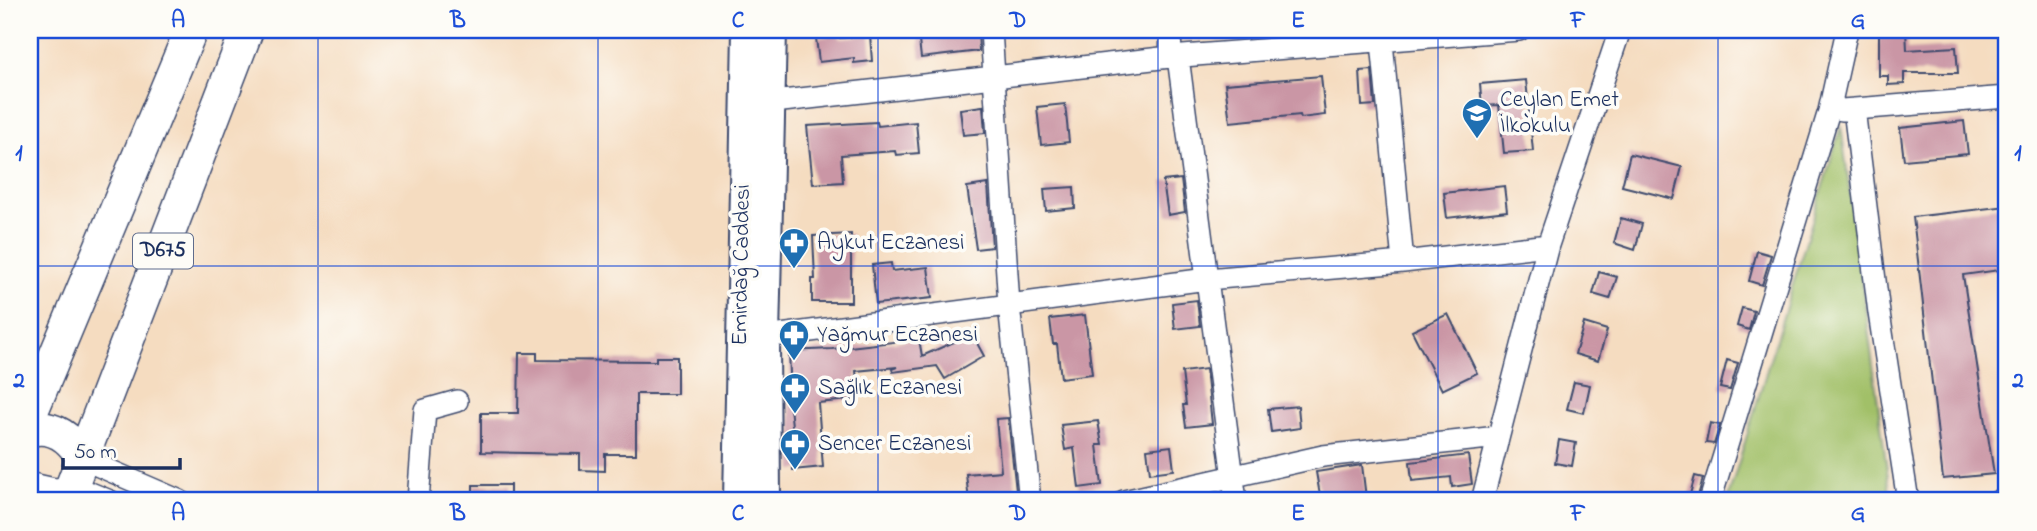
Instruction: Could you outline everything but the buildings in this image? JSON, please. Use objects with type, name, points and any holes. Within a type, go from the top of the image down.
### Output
[{"type":"highway","name":"D675","points":[[30,416],[191,30]]},
{"type":"highway","name":"D675","points":[[67,498],[247,30]]},
{"type":"highway","points":[[30,430],[49,428],[61,434],[75,445],[83,459]]},
{"type":"highway","points":[[30,489],[67,498]]},
{"type":"main road","name":"Emirdağ Caddesi","points":[[747,30],[756,104],[765,337],[766,501]]},
{"type":"main road","name":"Emirdağ Caddesi","points":[[738,501],[756,104],[772,30]]},
{"type":"street","points":[[990,30],[1009,305],[1030,501]]},
{"type":"street","points":[[1171,30],[1236,501]]},
{"type":"street","points":[[756,104],[1388,36],[1520,30]]},
{"type":"street","points":[[1487,501],[1498,437],[1548,245],[1620,30]]},
{"type":"street","points":[[1710,501],[1829,111],[1847,30]]},
{"type":"street","points":[[1388,36],[1403,262]]},
{"type":"street","points":[[1829,111],[2007,97]]},
{"type":"street","points":[[1854,109],[1879,313],[1908,501]]},
{"type":"street","points":[[765,337],[1207,279],[1403,262],[1548,245]]},
{"type":"street","points":[[418,501],[425,410],[457,401]]},
{"type":"street","points":[[1124,501],[1323,456],[1498,437]]},
{"type":"street","points":[[83,459],[180,501]]},
{"type":"street","points":[[67,498],[88,492],[110,501]]},
{"type":"street","points":[[1999,501],[2007,500]]},
{"type":"green space","points":[[1841,126],[1891,500],[1727,501]]},
{"type":"place","name":"Ceylan Emet İlkokulu","points":[[1477,140]]},
{"type":"place","name":"Aykut Eczanesi","points":[[794,270]]},
{"type":"place","name":"Yağmur Eczanesi","points":[[794,362]]},
{"type":"place","name":"Sağlık Eczanesi","points":[[795,415]]},
{"type":"place","name":"Sencer Eczanesi","points":[[795,471]]}]
